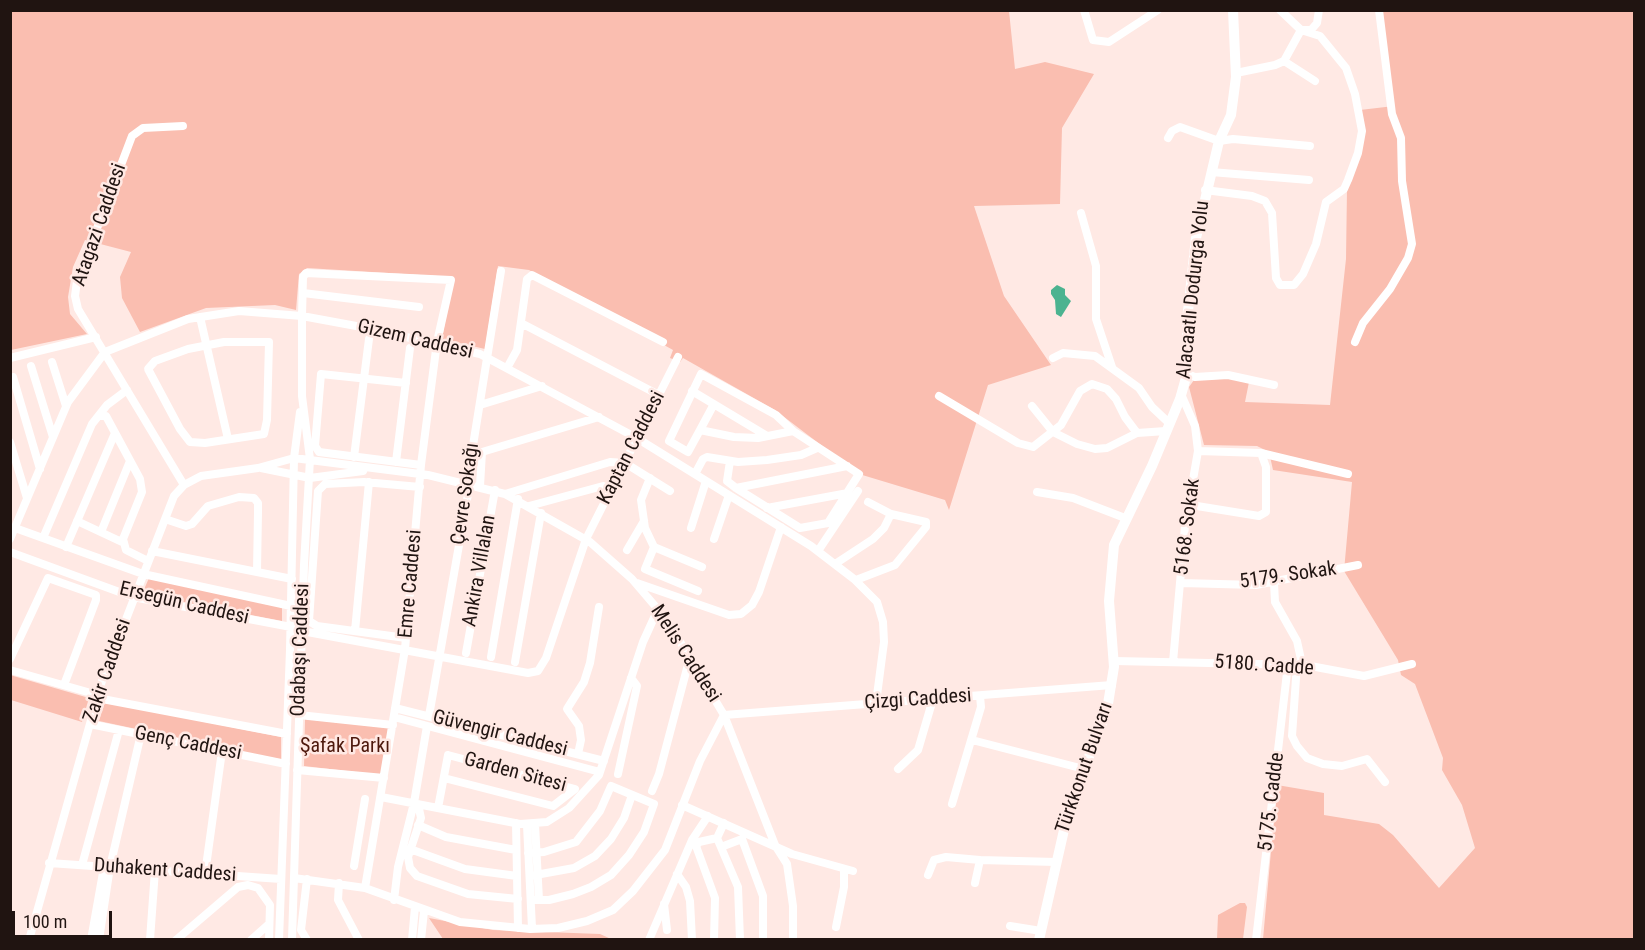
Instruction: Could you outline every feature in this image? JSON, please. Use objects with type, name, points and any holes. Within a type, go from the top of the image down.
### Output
[{"type":"street","points":[[1084,10],[1094,40],[1109,42],[1158,10]]},
{"type":"street","name":"Alacaatlı Dodurga Yolu","points":[[1182,394],[1187,374],[1187,320],[1196,238],[1205,190],[1219,141],[1231,115],[1236,73],[1233,10]]},
{"type":"street","points":[[1205,190],[1252,196],[1265,201],[1272,213],[1276,278],[1280,285],[1294,285],[1303,274],[1316,244],[1326,202],[1344,189],[1348,180],[1358,153],[1362,130],[1355,94],[1346,68],[1320,36],[1301,30],[1280,10]]},
{"type":"street","points":[[1301,30],[1311,30],[1317,23],[1319,10]]},
{"type":"street","points":[[1355,342],[1363,323],[1390,289],[1408,258],[1412,244],[1402,181],[1401,138],[1392,114],[1379,10]]},
{"type":"street","points":[[1236,73],[1284,61],[1301,30]]},
{"type":"street","points":[[1284,61],[1315,81]]},
{"type":"street","name":"Atagazi Caddesi","points":[[183,126],[143,128],[132,136],[77,281],[75,296],[78,309],[184,485]]},
{"type":"street","points":[[1168,138],[1172,130],[1180,127],[1219,141],[1233,139],[1310,146]]},
{"type":"street","points":[[1211,172],[1309,180]]},
{"type":"street","points":[[1081,213],[1096,266],[1096,319],[1112,367]]},
{"type":"street","name":"Çevre Sokağı","points":[[429,716],[468,494],[467,483],[501,271]]},
{"type":"street","name":"Emre Caddesi","points":[[303,293],[303,277],[306,273],[451,280],[437,342],[421,470],[405,649],[365,888]]},
{"type":"street","points":[[507,368],[517,350],[527,279],[532,275],[663,342]]},
{"type":"street","points":[[303,293],[419,307]]},
{"type":"street","name":"Odabaşı Caddesi","points":[[292,939],[302,631],[310,478],[310,459],[302,396],[303,293]]},
{"type":"street","name":"Gizem Caddesi","points":[[10,539],[66,406],[84,378],[105,352],[188,319],[239,310],[302,316],[437,342],[488,358],[637,438],[706,481],[733,492],[836,564],[856,580],[877,602],[883,622],[876,703]]},
{"type":"street","points":[[200,317],[228,439]]},
{"type":"street","points":[[520,323],[659,395]]},
{"type":"street","points":[[10,358],[96,337]]},
{"type":"street","points":[[354,457],[369,339]]},
{"type":"street","points":[[224,342],[269,342],[267,420],[264,434],[205,443],[190,442],[180,429],[148,369],[155,361],[206,345],[224,342]]},
{"type":"street","points":[[396,462],[410,348]]},
{"type":"street","points":[[1032,406],[1053,432],[1077,444],[1095,449],[1107,448],[1137,433],[1167,427],[1139,388],[1095,356],[1082,353],[1062,353],[1053,358]]},
{"type":"street","name":"Kaptan Caddesi","points":[[441,656],[528,673],[538,671],[546,658],[586,539],[678,357]]},
{"type":"street","points":[[52,362],[66,406]]},
{"type":"street","points":[[31,366],[54,437]]},
{"type":"street","points":[[406,383],[321,374],[315,446],[319,452],[396,462],[421,470]]},
{"type":"street","points":[[714,404],[688,452],[669,441],[701,374],[776,415],[793,431],[860,474],[828,523],[800,528],[767,508],[733,492],[727,481],[730,461]]},
{"type":"street","points":[[1187,374],[1195,377],[1228,375],[1274,385]]},
{"type":"street","points":[[13,376],[40,470]]},
{"type":"street","points":[[939,396],[1018,442],[1034,447],[1066,418],[1080,391],[1092,384],[1107,389],[1116,399],[1125,417],[1137,433]]},
{"type":"street","points":[[480,405],[543,386]]},
{"type":"street","points":[[43,538],[92,424],[107,405],[127,390]]},
{"type":"street","points":[[692,391],[768,436]]},
{"type":"street","name":"Türkkonut Bulvarı","points":[[1040,935],[1069,808],[1107,710],[1112,685],[1114,662],[1109,602],[1110,570],[1114,545],[1152,466],[1182,394]]},
{"type":"street","name":"5168. Sokak","points":[[1173,662],[1182,583],[1185,526],[1198,451],[1195,426],[1182,394]]},
{"type":"street","name":"Odabaşı Caddesi","points":[[279,939],[291,627],[293,477],[302,396]]},
{"type":"street","points":[[99,416],[106,416],[140,478],[142,492],[123,539],[126,550],[148,561]]},
{"type":"street","points":[[480,486],[482,452],[599,417]]},
{"type":"street","points":[[700,430],[734,437],[768,436],[793,431]]},
{"type":"street","points":[[66,547],[115,433]]},
{"type":"street","points":[[10,442],[27,499]]},
{"type":"street","points":[[695,474],[703,459],[707,457],[730,461],[767,460],[801,455],[818,448]]},
{"type":"street","points":[[1198,451],[1261,453],[1348,474]]},
{"type":"street","points":[[1190,501],[1197,506],[1259,516],[1266,512],[1266,467],[1261,453]]},
{"type":"street","name":"Melis Caddesi","points":[[258,468],[294,458],[370,470]]},
{"type":"street","points":[[100,532],[130,461]]},
{"type":"street","points":[[505,494],[610,462],[625,463],[670,491]]},
{"type":"street","points":[[733,492],[846,466]]},
{"type":"street","points":[[184,485],[201,476],[258,468]]},
{"type":"street","name":"Melis Caddesi","points":[[258,468],[293,477],[310,478],[370,470],[421,470],[495,490],[518,499],[586,539],[635,582],[658,609],[724,715],[775,845],[787,864],[791,883],[793,939]]},
{"type":"street","points":[[650,478],[641,500],[644,520],[654,547],[645,569],[698,591]]},
{"type":"street","points":[[691,528],[706,481]]},
{"type":"street","points":[[356,631],[369,482]]},
{"type":"street","points":[[406,638],[317,626],[309,621],[318,491],[325,484],[369,482],[420,487]]},
{"type":"street","name":"Zakir Caddesi","points":[[29,939],[97,697],[174,496],[184,485]]},
{"type":"street","points":[[529,506],[603,486]]},
{"type":"street","name":"Ankira Villalan","points":[[466,653],[495,490]]},
{"type":"street","points":[[818,551],[858,491]]},
{"type":"street","points":[[714,539],[733,492]]},
{"type":"street","points":[[767,508],[848,492]]},
{"type":"street","points":[[1037,492],[1073,498],[1125,518]]},
{"type":"street","points":[[293,494],[309,495]]},
{"type":"street","points":[[165,519],[186,526],[192,524],[208,506],[239,497],[254,498],[258,503],[257,572]]},
{"type":"street","name":"Ankira Villalan","points":[[491,657],[518,499]]},
{"type":"street","points":[[856,580],[895,565],[926,527],[926,522],[891,514],[868,502]]},
{"type":"street","points":[[515,662],[540,513]]},
{"type":"street","points":[[836,564],[873,540],[891,514]]},
{"type":"street","points":[[627,550],[644,520]]},
{"type":"street","points":[[77,521],[124,543]]},
{"type":"street","points":[[635,582],[729,615],[741,614],[752,605],[759,592],[781,527]]},
{"type":"street","name":"Ersegün Caddesi","points":[[15,528],[143,574],[291,606]]},
{"type":"street","points":[[654,547],[702,567]]},
{"type":"street","points":[[152,551],[292,579]]},
{"type":"street","name":"Ersegün Caddesi","points":[[10,552],[134,597],[291,627]]},
{"type":"street","name":"5179. Sokak","points":[[1182,583],[1239,586],[1274,583],[1358,565]]},
{"type":"street","points":[[10,659],[48,578],[96,595],[63,685]]},
{"type":"street","points":[[1274,583],[1275,602],[1297,641],[1292,736],[1297,746],[1307,758],[1323,764],[1342,766],[1367,759],[1385,782]]},
{"type":"street","points":[[578,754],[581,740],[579,726],[565,712],[584,682],[590,663],[599,607]]},
{"type":"street","points":[[381,797],[531,824],[547,822],[569,808],[600,772],[658,609]]},
{"type":"street","points":[[302,631],[441,656]]},
{"type":"street","points":[[652,791],[659,774],[690,657]]},
{"type":"street","name":"5180. Cadde","points":[[1114,662],[1296,664],[1364,676],[1412,664]]},
{"type":"street","name":"5175. Cadde","points":[[1256,939],[1296,664]]},
{"type":"street","name":"Genç Caddesi","points":[[10,670],[97,697],[287,734]]},
{"type":"street","points":[[618,774],[637,686],[632,678]]},
{"type":"street","name":"Çizgi Caddesi","points":[[724,715],[1112,685]]},
{"type":"street","points":[[952,804],[981,707],[980,696]]},
{"type":"street","points":[[898,770],[918,750],[933,699]]},
{"type":"street","points":[[299,715],[394,717]]},
{"type":"street","points":[[294,878],[365,888],[415,908],[460,922],[532,928],[558,927],[587,921],[613,910],[633,891],[665,850],[700,761],[724,715]]},
{"type":"street","name":"Güvengir Caddesi","points":[[394,717],[429,716],[604,761]]},
{"type":"street","name":"Güvengir Caddesi","points":[[394,717],[600,772]]},
{"type":"street","name":"Genç Caddesi","points":[[90,724],[286,764]]},
{"type":"street","points":[[394,900],[403,842],[416,804],[427,726]]},
{"type":"street","points":[[82,865],[119,730]]},
{"type":"street","points":[[91,939],[141,734]]},
{"type":"street","points":[[972,740],[1084,769]]},
{"type":"street","points":[[206,874],[222,751]]},
{"type":"street","name":"Garden Sitesi","points":[[438,808],[448,755],[575,789],[553,806],[444,778]]},
{"type":"street","points":[[297,770],[384,778]]},
{"type":"street","points":[[533,852],[576,842],[600,811],[611,786],[654,804],[644,832],[629,855],[611,874],[591,887],[573,894],[535,900]]},
{"type":"street","points":[[533,876],[574,868],[595,856],[624,818],[632,795]]},
{"type":"street","points":[[354,866],[365,799]]},
{"type":"street","points":[[416,804],[421,818],[408,856],[410,868],[417,876],[468,894],[518,899]]},
{"type":"street","points":[[682,805],[708,816],[720,831],[721,847],[738,887],[740,939]]},
{"type":"street","points":[[649,939],[692,840],[708,816]]},
{"type":"street","points":[[516,823],[518,928]]},
{"type":"street","points":[[531,824],[535,900],[532,928]]},
{"type":"street","points":[[418,825],[446,837],[516,850]]},
{"type":"street","points":[[714,939],[716,898],[696,846],[699,842],[720,831],[775,845],[792,854],[853,871]]},
{"type":"street","points":[[359,836],[373,840]]},
{"type":"street","points":[[721,847],[742,839],[763,896],[764,939]]},
{"type":"street","points":[[410,849],[465,869],[517,876]]},
{"type":"street","points":[[927,875],[934,860],[946,857],[1056,862]]},
{"type":"street","points":[[975,883],[980,860]]},
{"type":"street","name":"Duhakent Caddesi","points":[[49,863],[282,879]]},
{"type":"street","points":[[99,939],[107,867]]},
{"type":"street","points":[[836,927],[844,887],[844,869]]},
{"type":"street","points":[[150,939],[156,870]]},
{"type":"street","points":[[677,874],[686,887],[690,901],[692,939]]},
{"type":"street","points":[[307,879],[301,930],[307,939]]},
{"type":"street","points":[[339,883],[338,900],[359,939]]},
{"type":"street","points":[[176,939],[238,887],[248,885],[258,888],[270,905],[269,939]]},
{"type":"street","points":[[664,904],[667,930]]},
{"type":"street","points":[[412,939],[415,908]]},
{"type":"street","points":[[421,939],[424,911]]},
{"type":"street","points":[[251,939],[269,924]]},
{"type":"street","points":[[1010,926],[1040,935]]},
{"type":"green space","points":[[11,11],[1009,11],[1015,69],[1045,62],[1094,74],[1062,128],[1060,204],[974,206],[1004,296],[1051,365],[988,385],[949,510],[945,500],[859,474],[775,410],[683,358],[680,362],[670,358],[673,350],[529,270],[498,266],[485,349],[442,339],[453,277],[307,268],[299,274],[296,310],[275,305],[206,308],[140,332],[122,298],[120,277],[131,252],[85,240],[73,267],[68,297],[70,314],[87,334],[11,350]]},
{"type":"green space","points":[[1381,11],[1634,11],[1634,939],[1263,939],[1277,785],[1324,793],[1324,815],[1379,824],[1393,835],[1439,888],[1475,848],[1462,805],[1442,770],[1443,758],[1415,684],[1401,675],[1398,660],[1344,571],[1352,482],[1273,470],[1269,452],[1257,446],[1204,445],[1189,387],[1194,380],[1230,378],[1249,382],[1245,402],[1330,405],[1346,259],[1347,189],[1362,149],[1360,110],[1394,106]]},
{"type":"green space","points":[[149,578],[282,607],[282,621],[142,594]]},
{"type":"green space","points":[[10,675],[89,698],[82,722],[11,700]]},
{"type":"green space","points":[[105,702],[281,737],[281,760],[99,721]]},
{"type":"green space","name":"Şafak Parkı","points":[[305,719],[390,728],[381,775],[304,766]]},
{"type":"green space","points":[[1240,903],[1245,903],[1247,907],[1243,939],[1217,939],[1218,915]]},
{"type":"green space","points":[[429,918],[493,930],[600,934],[611,939],[443,939]]},
{"type":"shaded area","points":[[1057,285],[1065,289],[1065,295],[1071,301],[1061,317],[1056,314],[1055,300],[1051,294],[1051,290]]}]
